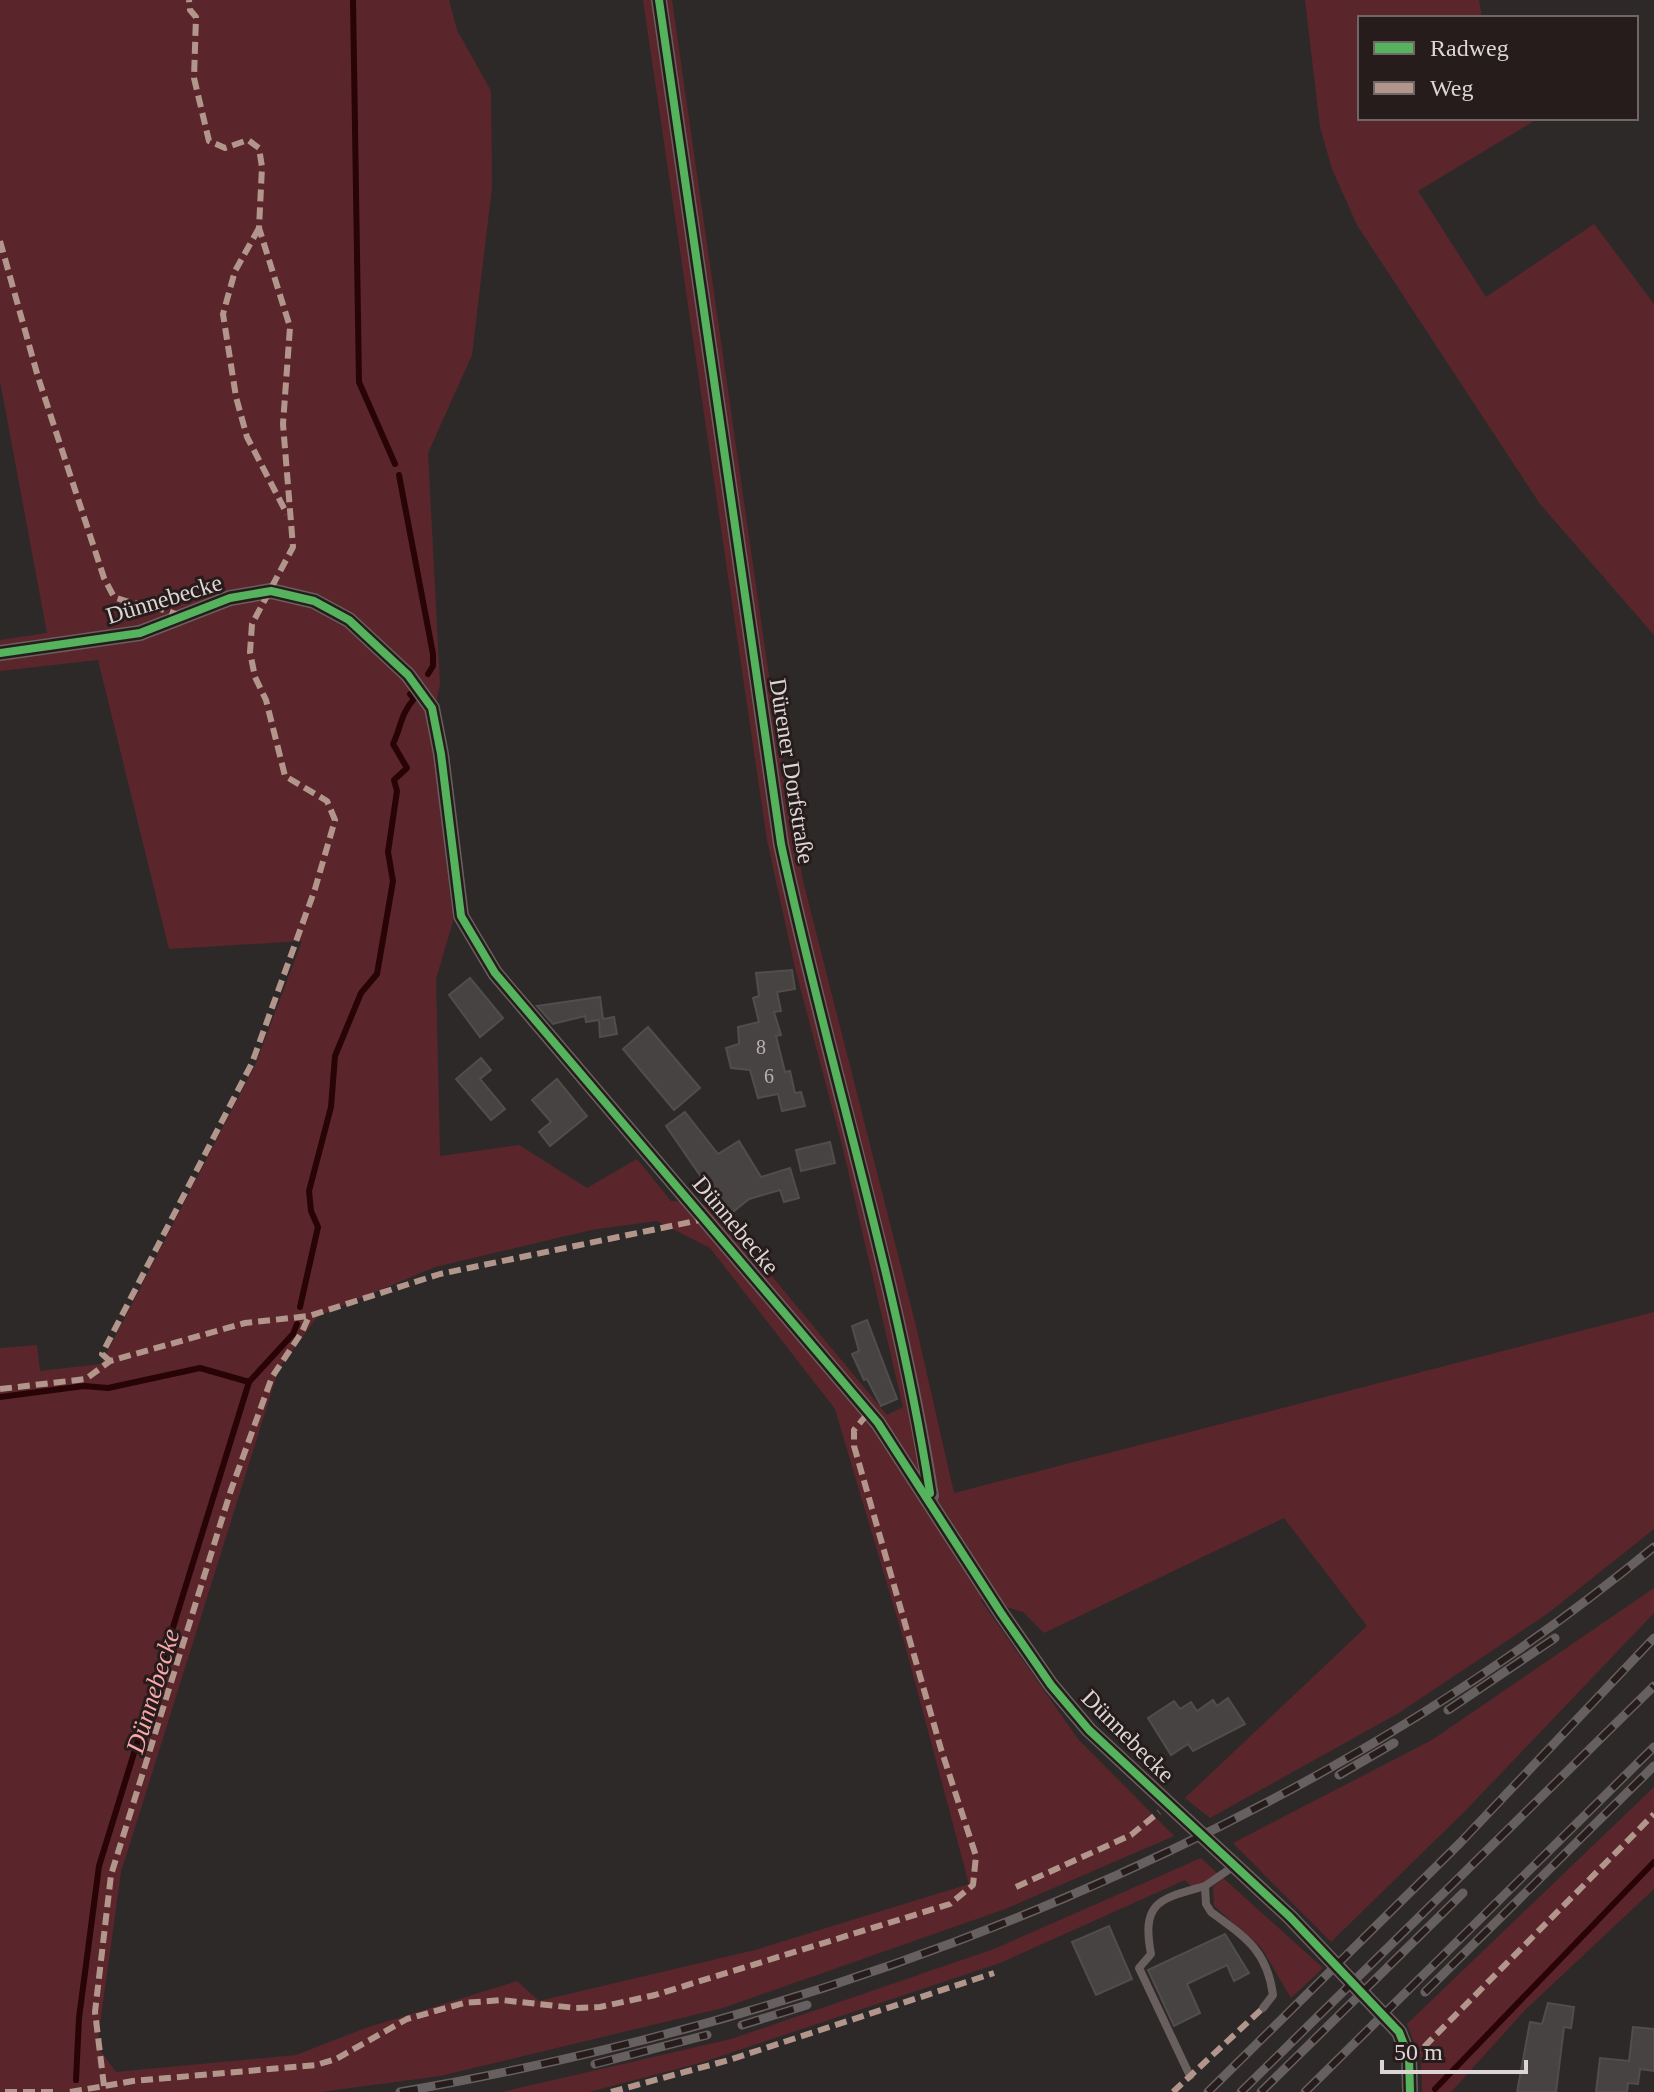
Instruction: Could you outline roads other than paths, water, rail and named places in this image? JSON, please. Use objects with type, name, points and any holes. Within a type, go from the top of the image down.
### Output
[{"type":"street","name":"Dürener Dorfstraße","points":[[659,0],[781,844],[807,966],[910,1370],[932,1501]]},
{"type":"street","name":"Dünnebecke","points":[[0,653],[140,633],[230,598],[271,591],[314,601],[349,620],[377,643],[408,675],[432,708],[441,754],[455,890],[461,916],[474,942],[511,993],[878,1423],[932,1501],[1001,1613],[1079,1719],[1290,1917],[1399,2032],[1409,2057],[1410,2092]]},
{"type":"lane","points":[[1190,2076],[1139,1968],[1151,1954],[1146,1928],[1151,1910],[1161,1900],[1205,1886],[1235,1866]]},
{"type":"lane","points":[[1205,1886],[1206,1904],[1211,1912],[1256,1946],[1271,1977],[1273,1995],[1263,2008]]},
{"type":"waterway","name":"Dünnebecke","points":[[353,0],[359,382],[395,464]]},
{"type":"waterway","name":"Dünnebecke","points":[[399,475],[433,654],[433,666],[428,674]]},
{"type":"waterway","name":"Dünnebecke","points":[[300,1307],[318,1227],[311,1211],[309,1191],[331,1107],[335,1056],[361,993],[377,974],[393,881],[388,852],[397,791],[394,780],[407,768],[393,744],[414,699],[410,694]]},
{"type":"waterway","name":"Dünnebecke","points":[[76,2080],[79,2018],[99,1866],[249,1382],[293,1334],[297,1324]]},
{"type":"waterway","points":[[0,1397],[84,1386],[108,1388],[200,1368],[249,1382]]},
{"type":"waterway","points":[[1435,2089],[1654,1862]]},
{"type":"railway","points":[[400,2092],[567,2058],[734,2015],[900,1962],[1062,1899],[1220,1826],[1373,1743],[1518,1650],[1654,1547]]},
{"type":"railway","points":[[1448,1710],[1555,1638]]},
{"type":"railway","points":[[1208,2092],[1460,1843],[1654,1638]]},
{"type":"railway","points":[[1241,2092],[1654,1686]]},
{"type":"railway","points":[[1339,1775],[1394,1743]]},
{"type":"railway","points":[[1305,2092],[1654,1747]]},
{"type":"railway","points":[[1425,1992],[1654,1766]]},
{"type":"railway","points":[[1261,2092],[1463,1893]]},
{"type":"railway","points":[[742,2025],[807,2005]]},
{"type":"railway","points":[[595,2064],[707,2035]]}]
